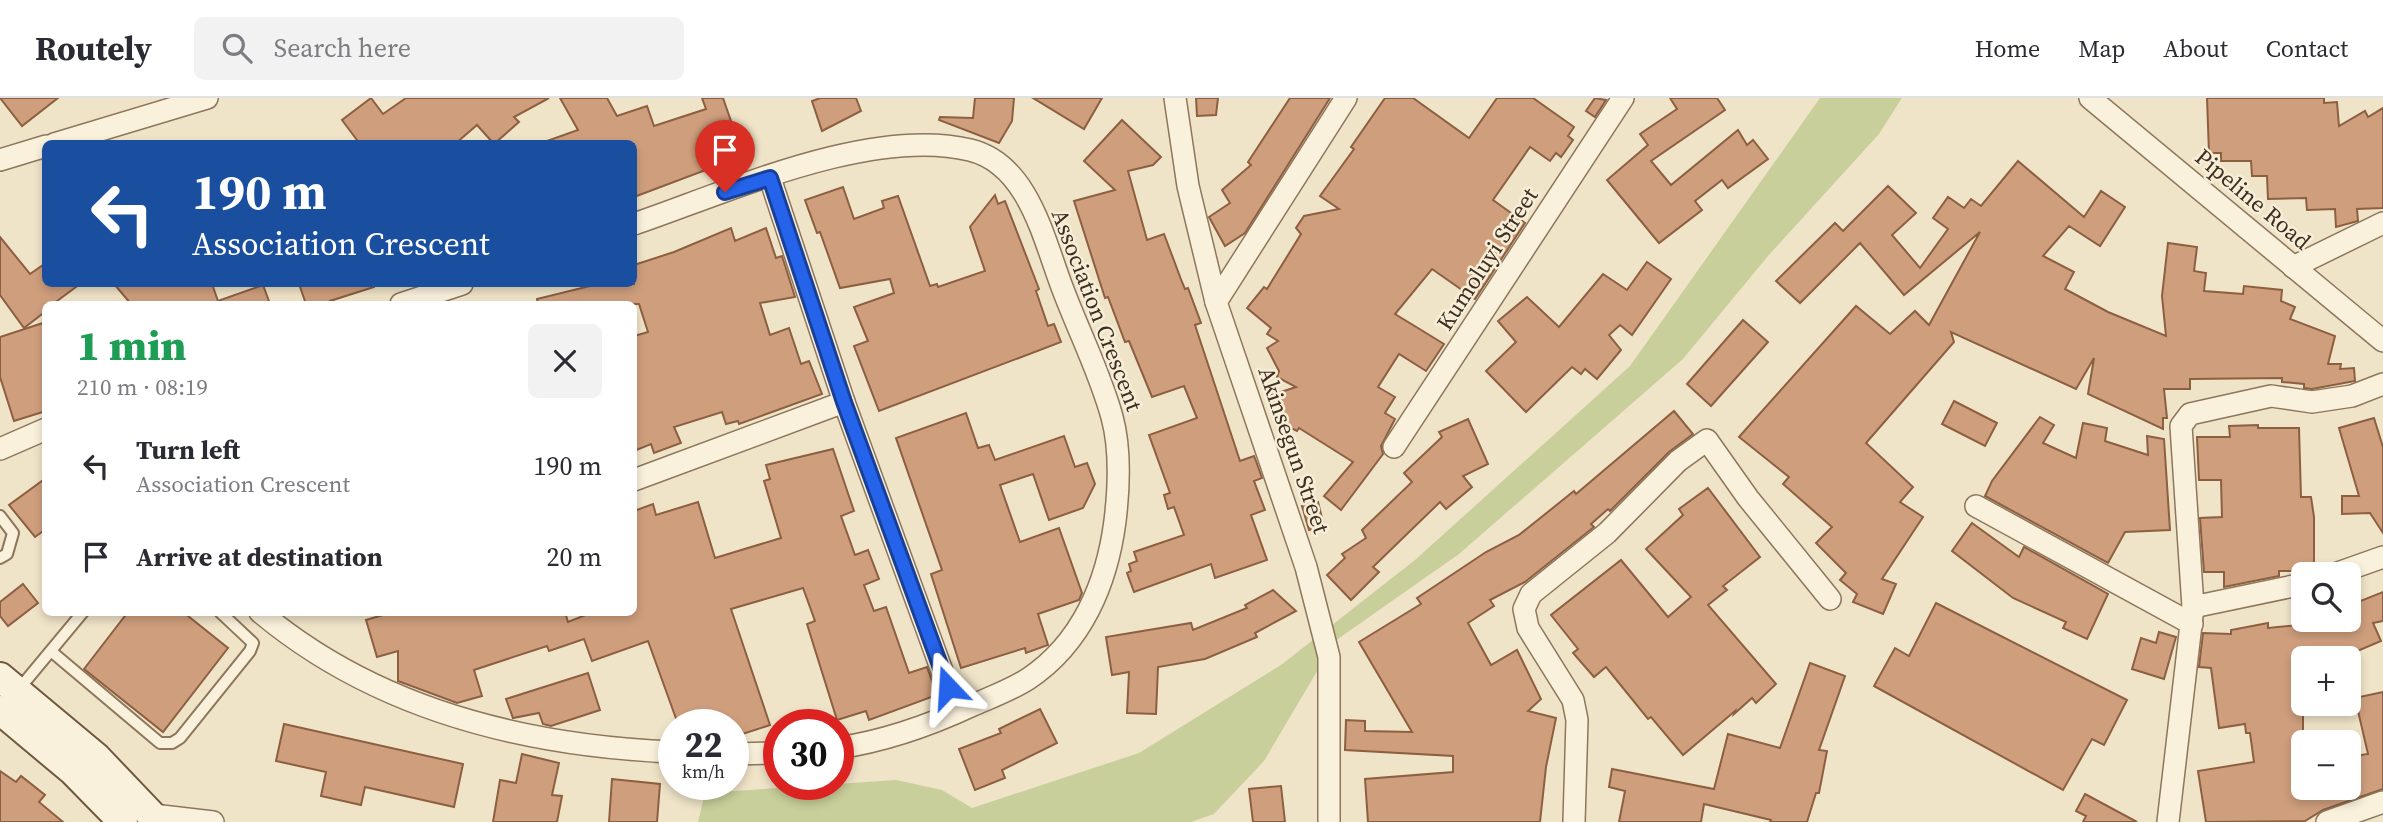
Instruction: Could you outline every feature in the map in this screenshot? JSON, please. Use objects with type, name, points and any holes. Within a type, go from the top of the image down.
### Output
[{"type":"main road","points":[[6,693],[96,757],[155,818]]},
{"type":"main road","points":[[6,693],[73,771],[123,822]]},
{"type":"street","points":[[67,140],[207,98]]},
{"type":"street","name":"Akinsegun Street","points":[[1175,98],[1188,186],[1216,302],[1320,615],[1329,657],[1329,822]]},
{"type":"street","points":[[1216,302],[1346,98]]},
{"type":"street","name":"Kumoluyi Street","points":[[1394,447],[1623,98]]},
{"type":"street","name":"Pipeline Road","points":[[2090,98],[2383,341]]},
{"type":"street","name":"Association Crescent","points":[[637,223],[840,155],[930,143],[972,150],[1000,161],[1019,181],[1112,418],[1117,450],[1117,500],[1111,553],[1100,590],[1058,655],[1028,680],[903,735],[854,745]]},
{"type":"street","points":[[0,160],[42,147]]},
{"type":"street","points":[[770,178],[844,402],[957,712]]},
{"type":"street","points":[[2293,267],[2383,223]]},
{"type":"street","points":[[410,301],[453,287]]},
{"type":"street","points":[[2168,822],[2192,616],[2181,426],[2190,414],[2271,396],[2312,402],[2339,398],[2383,384]]},
{"type":"street","points":[[637,479],[844,402]]},
{"type":"street","points":[[0,449],[42,431]]},
{"type":"street","points":[[1574,822],[1577,720],[1573,700],[1528,628],[1524,609],[1531,594],[1607,533],[1678,461],[1707,440],[1748,498],[1830,599]]},
{"type":"street","points":[[1976,506],[2192,616],[2291,587]]},
{"type":"street","points":[[2361,565],[2383,557]]},
{"type":"street","points":[[270,616],[327,662],[421,707],[494,730],[658,751]]},
{"type":"street","points":[[2327,822],[2383,802]]},
{"type":"street","points":[[155,818],[213,822]]},
{"type":"lane","points":[[0,516],[13,533],[7,554],[0,558]]},
{"type":"lane","points":[[6,693],[52,652],[80,616]]},
{"type":"lane","points":[[52,652],[160,743],[172,743],[180,738],[250,651],[253,643],[224,616]]},
{"type":"green space","points":[[1820,98],[1902,98],[1879,134],[1768,256],[1683,359],[1459,554],[1335,641],[1264,761],[1214,814],[1191,822],[698,822],[703,800],[749,800],[749,790],[763,789],[763,800],[854,800],[854,783],[896,780],[942,790],[972,808],[1139,753],[1281,665],[1415,560],[1630,366]]},
{"type":"building","points":[[0,98],[58,98],[22,126]]},
{"type":"building","points":[[371,98],[383,114],[406,98],[549,98],[514,117],[519,122],[499,140],[490,140],[477,125],[460,140],[357,140],[342,120]]},
{"type":"building","points":[[560,98],[607,98],[617,116],[647,106],[654,126],[706,109],[702,98],[723,98],[743,156],[637,196],[637,140],[550,140],[578,130]]},
{"type":"building","points":[[820,98],[856,98],[861,111],[822,131],[812,101]]},
{"type":"building","points":[[975,98],[1014,98],[1012,121],[999,143],[939,120],[940,117],[973,118]]},
{"type":"building","points":[[1033,98],[1102,98],[1084,129]]},
{"type":"building","points":[[1196,98],[1218,98],[1216,115],[1197,116]]},
{"type":"building","points":[[1290,98],[1330,98],[1245,233],[1225,246],[1209,217],[1230,203],[1222,190],[1251,165],[1248,162]]},
{"type":"building","points":[[1385,98],[1413,98],[1469,138],[1497,98],[1533,98],[1574,127],[1568,136],[1573,140],[1561,157],[1556,153],[1550,161],[1530,147],[1493,200],[1525,223],[1475,299],[1432,269],[1395,314],[1444,344],[1426,371],[1399,354],[1378,387],[1395,397],[1385,413],[1395,419],[1381,446],[1383,454],[1341,510],[1324,496],[1353,462],[1299,428],[1297,431],[1277,421],[1269,396],[1296,387],[1277,377],[1279,371],[1267,348],[1278,341],[1267,334],[1271,328],[1247,308],[1264,287],[1267,289],[1301,234],[1296,228],[1304,216],[1339,209],[1320,196],[1354,149],[1351,147]]},
{"type":"building","points":[[1595,98],[1606,100],[1595,117],[1586,111]]},
{"type":"building","points":[[1670,98],[1717,98],[1725,110],[1651,161],[1671,185],[1738,130],[1747,145],[1753,140],[1768,159],[1728,188],[1722,180],[1695,201],[1702,210],[1659,243],[1607,180],[1648,145],[1640,134],[1677,109]]},
{"type":"building","points":[[2207,98],[2324,98],[2324,103],[2337,102],[2339,126],[2365,111],[2368,117],[2383,108],[2383,208],[2357,209],[2358,221],[2336,227],[2335,209],[2307,210],[2306,198],[2268,199],[2267,176],[2252,176],[2251,161],[2221,161],[2221,153],[2209,153]]},
{"type":"building","points":[[1122,120],[1161,157],[1153,165],[1128,171],[1147,240],[1164,234],[1185,289],[1188,288],[1201,323],[1195,325],[1240,461],[1254,456],[1256,461],[1262,478],[1254,481],[1265,510],[1251,515],[1267,560],[1215,578],[1211,564],[1134,592],[1127,573],[1131,571],[1129,564],[1137,561],[1134,552],[1184,535],[1174,507],[1168,509],[1164,495],[1170,493],[1149,435],[1197,418],[1184,386],[1152,397],[1129,341],[1125,342],[1108,297],[1105,298],[1074,201],[1115,190],[1084,161]]},
{"type":"building","points":[[2018,161],[2084,217],[2101,191],[2125,207],[2100,246],[2069,226],[2043,256],[2074,272],[2065,289],[2108,312],[2166,336],[2162,296],[2168,243],[2197,247],[2194,271],[2206,273],[2204,291],[2243,294],[2244,286],[2282,290],[2281,301],[2295,307],[2290,319],[2335,336],[2328,364],[2341,364],[2340,369],[2354,368],[2355,381],[2312,389],[2304,388],[2304,384],[2282,382],[2282,378],[2190,379],[2190,389],[2164,389],[2167,418],[2163,418],[2163,429],[2088,394],[2094,358],[2076,389],[1951,332],[1954,342],[1866,443],[1913,487],[1900,502],[1923,517],[1882,579],[1896,584],[1883,614],[1853,602],[1857,594],[1840,580],[1846,573],[1816,543],[1832,527],[1783,484],[1789,477],[1739,437],[1856,306],[1890,334],[1915,311],[1929,325],[1980,232],[1904,295],[1860,243],[1800,303],[1776,281],[1835,223],[1843,231],[1888,186],[1916,213],[1892,235],[1920,268],[1948,229],[1933,218],[1948,197],[1964,208],[1971,199],[1981,206]]},
{"type":"building","points":[[843,187],[854,219],[884,208],[882,201],[898,196],[930,286],[937,284],[938,287],[985,271],[970,227],[995,195],[998,204],[1005,201],[1039,289],[1036,291],[1048,326],[1054,324],[1061,342],[879,411],[854,346],[868,341],[854,307],[894,293],[890,279],[840,288],[820,232],[817,233],[805,200]]},
{"type":"building","points":[[731,228],[735,241],[766,228],[776,258],[782,256],[795,297],[760,303],[770,335],[789,328],[801,364],[809,361],[822,394],[739,424],[738,421],[726,424],[722,412],[674,427],[681,443],[654,453],[651,444],[637,450],[637,335],[648,332],[639,304],[637,301],[537,299],[586,287],[637,287],[637,264]]},
{"type":"building","points":[[0,237],[30,274],[42,266],[42,287],[76,287],[57,301],[42,301],[42,314],[24,328],[0,295]]},
{"type":"building","points":[[1647,262],[1671,279],[1632,335],[1620,325],[1609,335],[1621,350],[1597,379],[1585,369],[1581,374],[1572,367],[1526,412],[1486,371],[1516,342],[1498,321],[1527,297],[1559,327],[1603,274],[1627,290]]},
{"type":"building","points":[[117,287],[213,287],[218,301],[128,301]]},
{"type":"building","points":[[257,287],[264,287],[269,301],[218,301]]},
{"type":"building","points":[[300,287],[374,287],[330,301],[305,301]]},
{"type":"building","points":[[1743,320],[1768,342],[1711,406],[1687,384]]},
{"type":"building","points":[[42,323],[42,412],[14,421],[0,377],[0,337]]},
{"type":"building","points":[[1954,401],[1997,423],[1985,446],[1942,424]]},
{"type":"building","points":[[1674,411],[1693,434],[1669,452],[1610,511],[1608,509],[1591,524],[1594,527],[1525,582],[1490,600],[1494,606],[1468,623],[1491,665],[1517,650],[1541,699],[1528,711],[1556,718],[1546,767],[1540,822],[1368,822],[1365,779],[1453,772],[1453,756],[1345,750],[1346,720],[1365,721],[1365,731],[1412,732],[1359,642],[1421,604],[1417,598],[1486,552],[1519,535],[1574,491],[1576,494]]},
{"type":"building","points":[[966,413],[978,448],[989,445],[995,460],[1064,436],[1075,467],[1087,463],[1095,484],[1083,508],[1049,520],[1033,474],[1000,485],[1020,542],[1059,528],[1082,593],[1079,600],[1038,614],[1048,645],[1026,653],[1025,648],[961,668],[931,574],[942,570],[896,438]]},
{"type":"building","points":[[2040,417],[2054,425],[2043,443],[2076,458],[2083,423],[2107,428],[2105,441],[2148,455],[2147,436],[2164,439],[2170,530],[2125,532],[2108,563],[1985,496],[1992,481]]},
{"type":"building","points":[[2374,418],[2383,447],[2383,533],[2370,513],[2342,514],[2342,496],[2359,496],[2339,428]]},
{"type":"building","points":[[1468,419],[1488,464],[1463,476],[1472,487],[1446,509],[1440,502],[1373,567],[1379,572],[1351,600],[1327,575],[1345,558],[1342,554],[1366,538],[1362,530],[1412,482],[1404,473],[1442,437],[1439,432]]},
{"type":"building","points":[[2229,426],[2299,428],[2301,497],[2311,497],[2314,562],[2291,562],[2291,571],[2279,571],[2279,576],[2224,587],[2224,572],[2204,572],[2200,518],[2222,517],[2221,480],[2199,480],[2197,437],[2230,437]]},
{"type":"building","points":[[833,449],[854,511],[841,516],[855,555],[868,550],[879,579],[864,585],[874,611],[886,607],[909,673],[927,667],[937,695],[869,720],[866,711],[854,715],[854,709],[834,709],[807,624],[815,621],[803,588],[731,609],[765,709],[763,727],[749,732],[749,709],[673,709],[648,641],[592,661],[584,639],[549,651],[547,646],[474,670],[482,696],[457,703],[398,681],[398,651],[377,657],[366,620],[380,616],[566,616],[568,622],[583,616],[637,616],[637,510],[653,504],[656,515],[698,502],[715,558],[781,538],[764,481],[770,479],[766,465]]},
{"type":"building","points":[[42,481],[42,532],[35,537],[9,505]]},
{"type":"building","points":[[1708,488],[1760,557],[1723,586],[1727,590],[1708,605],[1776,684],[1756,703],[1752,698],[1683,755],[1651,717],[1648,719],[1606,667],[1594,677],[1573,653],[1578,649],[1551,615],[1621,560],[1668,617],[1691,597],[1646,549],[1683,515],[1679,509]]},
{"type":"building","points":[[1318,502],[1324,526],[1309,530],[1302,506]]},
{"type":"building","points":[[1972,523],[2019,557],[2024,547],[2108,594],[2087,639],[2063,628],[2066,622],[2013,598],[1952,551]]},
{"type":"building","points":[[23,584],[38,603],[8,626],[0,616],[0,602]]},
{"type":"building","points":[[1273,590],[1296,611],[1255,633],[1257,637],[1205,659],[1158,667],[1156,714],[1127,713],[1129,672],[1112,675],[1106,637],[1191,623],[1193,630],[1247,608],[1245,605]]},
{"type":"building","points":[[2383,592],[2383,621],[2373,623],[2381,641],[2361,650],[2361,646],[2291,646],[2291,716],[2303,716],[2303,730],[2291,730],[2291,800],[2352,800],[2323,810],[2305,821],[2206,822],[2198,771],[2254,762],[2250,733],[2246,733],[2245,724],[2219,728],[2211,668],[2199,667],[2203,633],[2231,634],[2231,630],[2268,623],[2268,628],[2291,626],[2291,632],[2361,632],[2361,601]]},
{"type":"building","points":[[1936,603],[2127,700],[2104,745],[2092,739],[2063,790],[1874,686],[1895,648],[1909,656]]},
{"type":"building","points":[[125,616],[188,616],[228,648],[163,732],[84,669]]},
{"type":"building","points":[[2159,632],[2176,637],[2164,679],[2132,669],[2141,638],[2156,643]]},
{"type":"building","points":[[1810,663],[1845,676],[1819,750],[1827,751],[1819,793],[1816,793],[1807,822],[1770,822],[1771,820],[1704,804],[1701,822],[1619,822],[1625,791],[1609,787],[1612,769],[1714,789],[1728,734],[1780,748]]},
{"type":"building","points":[[588,673],[600,710],[551,726],[543,724],[539,713],[513,718],[506,699]]},
{"type":"building","points":[[2383,692],[2383,789],[2361,797],[2361,755],[2368,754],[2359,716],[2361,697]]},
{"type":"building","points":[[1040,709],[1057,743],[1002,770],[1005,778],[975,790],[959,749],[1001,733],[999,729]]},
{"type":"building","points":[[284,724],[463,764],[454,807],[365,787],[361,805],[321,796],[326,772],[276,761]]},
{"type":"building","points":[[522,754],[559,763],[552,795],[562,796],[557,822],[493,822],[500,780],[516,783]]},
{"type":"building","points":[[0,771],[16,782],[21,776],[45,795],[39,802],[63,822],[0,822]]},
{"type":"building","points":[[612,779],[658,784],[657,822],[609,822]]},
{"type":"building","points":[[1281,786],[1285,822],[1253,822],[1249,789]]},
{"type":"building","points":[[2085,794],[2137,822],[2083,822],[2086,816],[2076,811]]},
{"type":"route","points":[[725,192],[770,178],[844,402],[948,687]]}]
